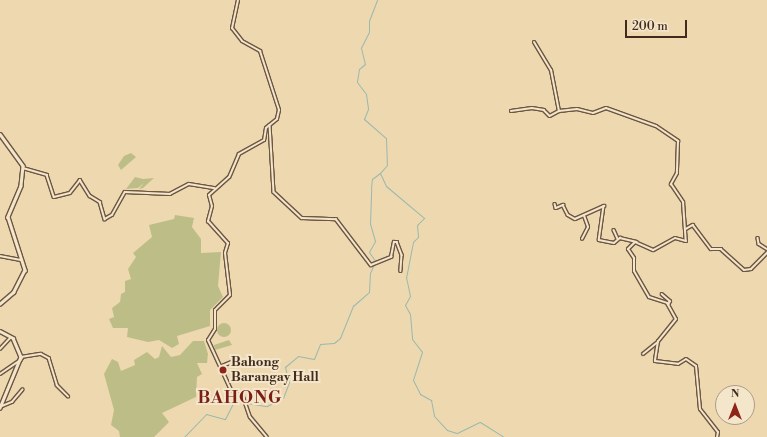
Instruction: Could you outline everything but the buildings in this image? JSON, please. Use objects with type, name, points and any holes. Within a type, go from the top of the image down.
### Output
[{"type":"main road","points":[[0,134],[24,168],[21,186],[8,217],[24,275],[22,280],[0,304]]},
{"type":"main road","points":[[0,331],[12,337],[21,359],[1,407]]},
{"type":"street","points":[[238,0],[232,28],[242,41],[260,51],[279,105],[278,116],[270,125],[264,140],[239,154],[229,177],[209,195],[212,206],[207,219],[228,242],[225,253],[230,295],[215,310],[215,329],[208,340],[232,390],[245,402],[246,406],[267,437]]},
{"type":"street","points":[[534,42],[551,70],[559,111]]},
{"type":"street","points":[[511,111],[532,108],[544,110],[550,116],[559,111],[577,109],[593,113],[606,108],[651,124],[677,140],[677,173],[671,184],[683,202],[685,242],[675,238],[655,249],[637,242],[618,239],[612,243],[598,240],[604,206],[584,216],[569,217],[563,205],[556,208],[554,204]]},
{"type":"street","points":[[270,125],[275,193],[302,218],[336,219],[371,265],[391,257],[393,243],[397,242],[402,255],[401,271]]},
{"type":"street","points":[[24,168],[47,174],[54,198],[70,193],[80,180],[90,196],[100,202],[105,219],[112,215],[126,192],[170,194],[189,184],[215,188]]},
{"type":"street","points":[[582,239],[588,227],[584,216]]},
{"type":"street","points":[[685,232],[687,225],[693,224],[710,249],[721,249],[745,270],[767,254]]},
{"type":"street","points":[[614,230],[618,239]]},
{"type":"street","points":[[758,238],[759,244],[767,249]]},
{"type":"street","points":[[637,242],[628,249],[634,258],[634,271],[649,298],[669,305]]},
{"type":"street","points":[[0,256],[21,260]]},
{"type":"street","points":[[643,354],[658,342],[676,323],[669,305],[670,301],[662,294]]},
{"type":"street","points":[[0,349],[12,337]]},
{"type":"street","points":[[658,342],[656,362],[678,364],[686,359],[696,366],[700,409],[718,432],[716,437]]},
{"type":"street","points":[[0,374],[21,359],[47,356],[57,385],[68,396]]},
{"type":"street","points":[[220,367],[232,362]]},
{"type":"street","points":[[1,407],[12,402],[22,390]]},
{"type":"green space","points":[[131,153],[136,157],[121,170],[118,165],[124,156]]},
{"type":"green space","points":[[135,177],[143,179],[154,178],[143,188],[139,189],[144,183],[138,188],[126,189]]},
{"type":"green space","points":[[175,215],[194,218],[192,227],[201,239],[201,253],[221,252],[218,286],[223,297],[210,310],[210,326],[177,336],[179,344],[172,348],[159,340],[148,342],[127,337],[128,328],[113,328],[109,319],[114,317],[112,308],[120,302],[121,294],[125,292],[125,281],[131,279],[128,269],[136,257],[133,253],[152,237],[149,225],[174,219]]},
{"type":"green space","points":[[221,323],[227,323],[231,327],[231,333],[227,337],[221,337],[217,333],[217,327]]},
{"type":"green space","points":[[229,340],[232,345],[215,350],[214,345]]},
{"type":"green space","points":[[193,341],[204,341],[208,354],[207,363],[197,363],[202,374],[197,377],[196,397],[162,413],[169,422],[154,437],[120,437],[119,431],[111,425],[114,410],[104,374],[112,359],[118,362],[121,371],[135,365],[134,360],[147,352],[155,359],[159,357],[162,346],[171,357],[180,355]]},
{"type":"waterway","points":[[377,0],[369,21],[369,32],[361,48],[365,64],[359,69],[357,82],[366,94],[368,109],[364,119],[386,138],[387,165],[380,173],[386,186],[424,218],[417,225],[418,237],[413,242],[406,277],[410,296],[405,305],[410,314],[412,339],[422,352],[413,380],[420,394],[431,400],[434,416],[447,430],[457,433],[480,422],[504,437]]},
{"type":"waterway","points":[[376,262],[369,252],[375,241],[370,224],[371,188],[372,179],[380,173]]},
{"type":"waterway","points":[[184,437],[206,414],[225,419],[234,401],[267,406],[283,398],[289,382],[285,367],[298,356],[314,359],[320,344],[334,343],[340,338],[353,306],[369,292],[370,273],[374,264]]},
{"type":"place","name":"Bahong Barangay Hall","points":[[223,370]]},
{"type":"district","name":"BAHONG","points":[[240,399]]}]
